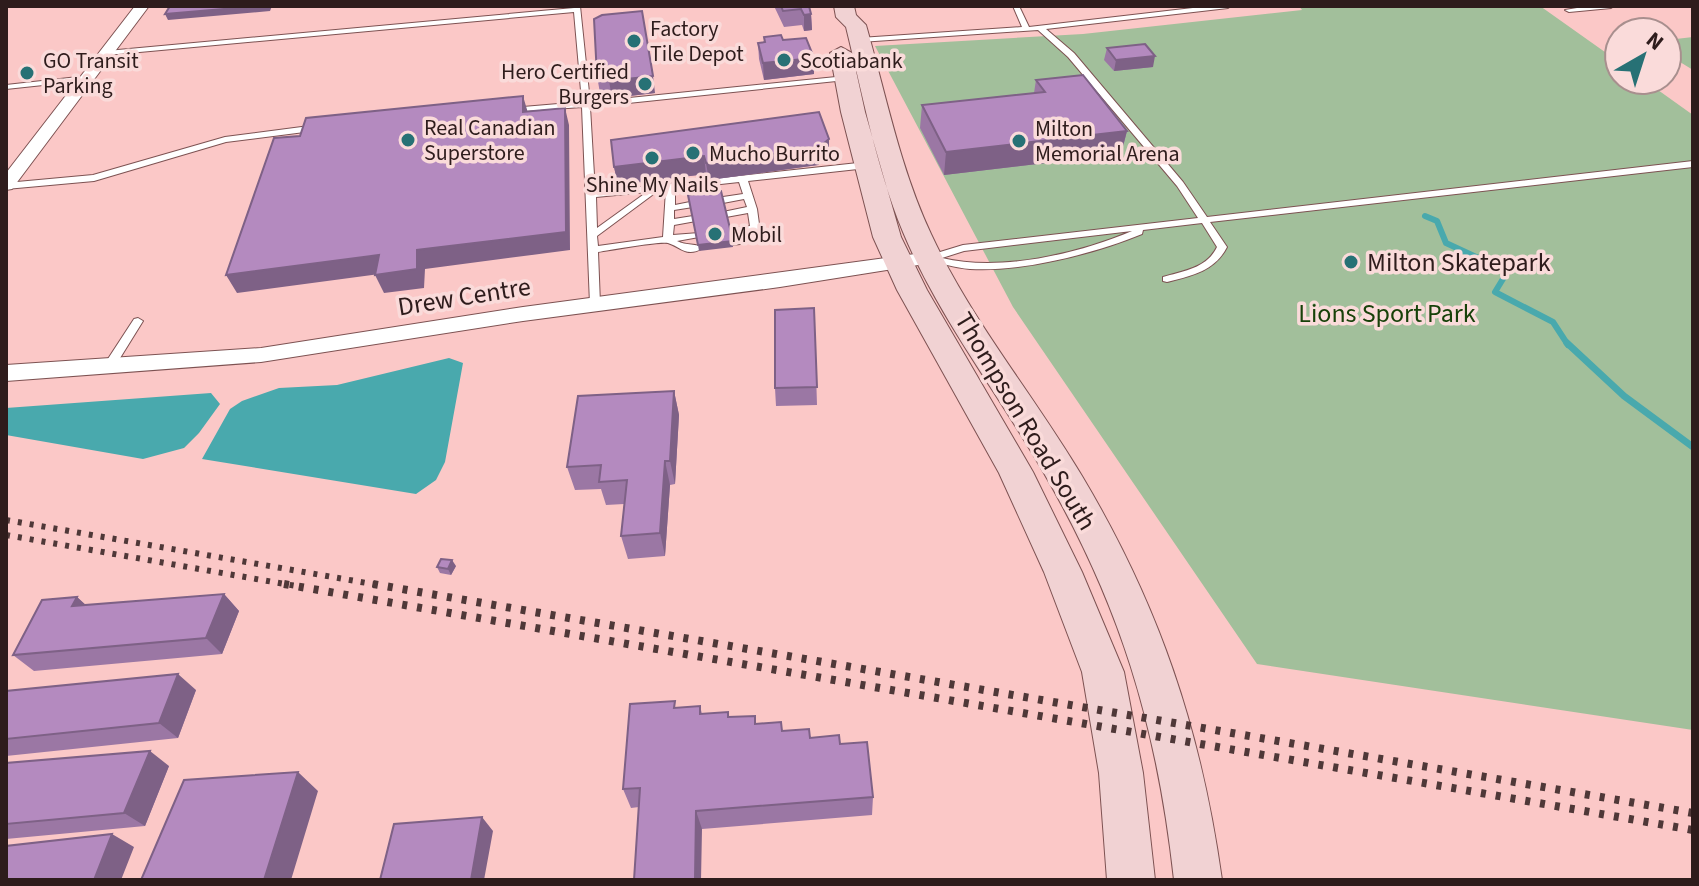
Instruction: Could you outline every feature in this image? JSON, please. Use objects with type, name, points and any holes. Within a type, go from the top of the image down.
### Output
[{"type":"main road","name":"Thompson Road South","points":[[1131,880],[1121,773],[1103,672],[1063,572],[914,260],[856,25],[845,12],[836,27],[867,165],[887,237],[914,260],[1071,488],[1128,604],[1156,678],[1186,789],[1198,880]]},
{"type":"street","points":[[6,186],[142,6]]},
{"type":"street","name":"Drew Centre","points":[[6,373],[261,355],[914,260]]},
{"type":"lane","points":[[1016,6],[1026,29]]},
{"type":"lane","points":[[1156,6],[1166,12]]},
{"type":"lane","points":[[860,40],[1040,28],[1228,6]]},
{"type":"lane","points":[[1569,10],[1611,6]]},
{"type":"lane","points":[[107,53],[577,8],[586,104],[595,304]]},
{"type":"lane","points":[[1040,28],[1071,55],[1182,188],[1222,247],[1218,258],[1194,272],[1167,279]]},
{"type":"lane","points":[[6,87],[87,78]]},
{"type":"lane","points":[[505,110],[846,78]]},
{"type":"lane","points":[[6,186],[94,178],[225,140],[325,127]]},
{"type":"lane","points":[[914,260],[963,248],[1693,164]]},
{"type":"lane","points":[[591,195],[867,165]]},
{"type":"lane","points":[[731,237],[756,233],[743,179]]},
{"type":"lane","points":[[668,239],[671,186]]},
{"type":"lane","points":[[593,235],[658,188]]},
{"type":"lane","points":[[723,200],[748,196]]},
{"type":"lane","points":[[670,208],[690,205]]},
{"type":"lane","points":[[726,214],[752,209]]},
{"type":"lane","points":[[669,223],[693,219]]},
{"type":"lane","points":[[914,260],[974,266],[1062,255],[1121,240],[1149,227]]},
{"type":"lane","points":[[593,250],[696,235]]},
{"type":"lane","points":[[668,239],[683,248],[698,248]]},
{"type":"lane","points":[[108,368],[138,321]]},
{"type":"green space","name":"Lions Sport Park","points":[[1299,6],[1540,6],[1603,51],[1603,96],[1666,96],[1693,115],[1693,730],[1257,664],[1013,307],[875,46],[1083,34],[1302,10]]},
{"type":"green space","points":[[1693,37],[1693,70],[1683,64],[1683,38]]},
{"type":"water","points":[[449,358],[463,363],[445,462],[436,480],[416,494],[202,459],[230,409],[242,401],[279,388],[337,385]]},
{"type":"water","points":[[211,393],[220,404],[184,448],[143,459],[6,435],[6,408]]},
{"type":"building","points":[[170,6],[260,6],[165,14]]},
{"type":"building","points":[[781,6],[809,6],[811,14],[804,15],[801,9],[783,11]]},
{"type":"building","points":[[642,11],[653,76],[609,81],[597,76],[594,19],[602,15]]},
{"type":"building","points":[[781,35],[783,40],[806,38],[814,58],[763,63],[758,43],[765,42],[764,37]]},
{"type":"building","points":[[1145,44],[1155,56],[1116,60],[1107,48]]},
{"type":"building","points":[[1083,75],[1127,131],[946,152],[922,105],[1045,92],[1036,80]]},
{"type":"building","points":[[523,96],[523,112],[565,108],[566,232],[417,250],[417,269],[375,275],[379,255],[226,275],[274,138],[300,136],[306,118]]},
{"type":"building","points":[[819,112],[829,139],[818,148],[706,163],[704,156],[614,167],[611,140]]},
{"type":"building","points":[[721,191],[733,241],[698,245],[688,195]]},
{"type":"building","points":[[814,308],[817,387],[775,388],[775,310]]},
{"type":"building","points":[[674,391],[670,461],[665,461],[660,533],[621,536],[627,480],[599,482],[601,465],[567,467],[578,396]]},
{"type":"building","points":[[441,559],[452,560],[448,569],[437,567]]},
{"type":"building","points":[[224,594],[206,638],[13,655],[42,600],[77,597],[72,606]]},
{"type":"building","points":[[178,674],[159,723],[6,739],[6,691]]},
{"type":"building","points":[[675,701],[674,708],[700,706],[700,714],[728,712],[728,717],[755,716],[755,724],[781,722],[782,731],[809,729],[810,738],[839,735],[840,744],[867,742],[873,797],[696,811],[695,880],[634,880],[640,788],[623,789],[630,704]]},
{"type":"building","points":[[150,751],[124,813],[6,824],[6,763]]},
{"type":"building","points":[[298,772],[264,880],[141,880],[184,780]]},
{"type":"building","points":[[482,817],[471,880],[380,880],[394,824]]},
{"type":"building","points":[[112,834],[94,880],[6,880],[6,846]]},
{"type":"waterway","points":[[1425,216],[1437,221],[1446,243],[1500,268],[1506,274],[1495,292],[1553,322],[1568,345]]},
{"type":"waterway","points":[[1567,343],[1624,396],[1693,447]]},
{"type":"railway","points":[[6,520],[384,586]]},
{"type":"railway","points":[[6,535],[296,586]]},
{"type":"railway","points":[[284,584],[1693,830]]},
{"type":"railway","points":[[373,584],[1693,813]]},
{"type":"place","name":"Factory Tile Depot","points":[[634,41]]},
{"type":"place","name":"Scotiabank","points":[[784,60]]},
{"type":"place","name":"GO Transit Parking","points":[[27,73]]},
{"type":"place","name":"Hero Certified Burgers","points":[[645,84]]},
{"type":"place","name":"Real Canadian Superstore","points":[[408,140]]},
{"type":"place","name":"Milton Memorial Arena","points":[[1019,141]]},
{"type":"place","name":"Mucho Burrito","points":[[693,153]]},
{"type":"place","name":"Shine My Nails","points":[[652,158]]},
{"type":"place","name":"Mobil","points":[[715,234]]},
{"type":"place","name":"Milton Skatepark","points":[[1351,262]]}]
